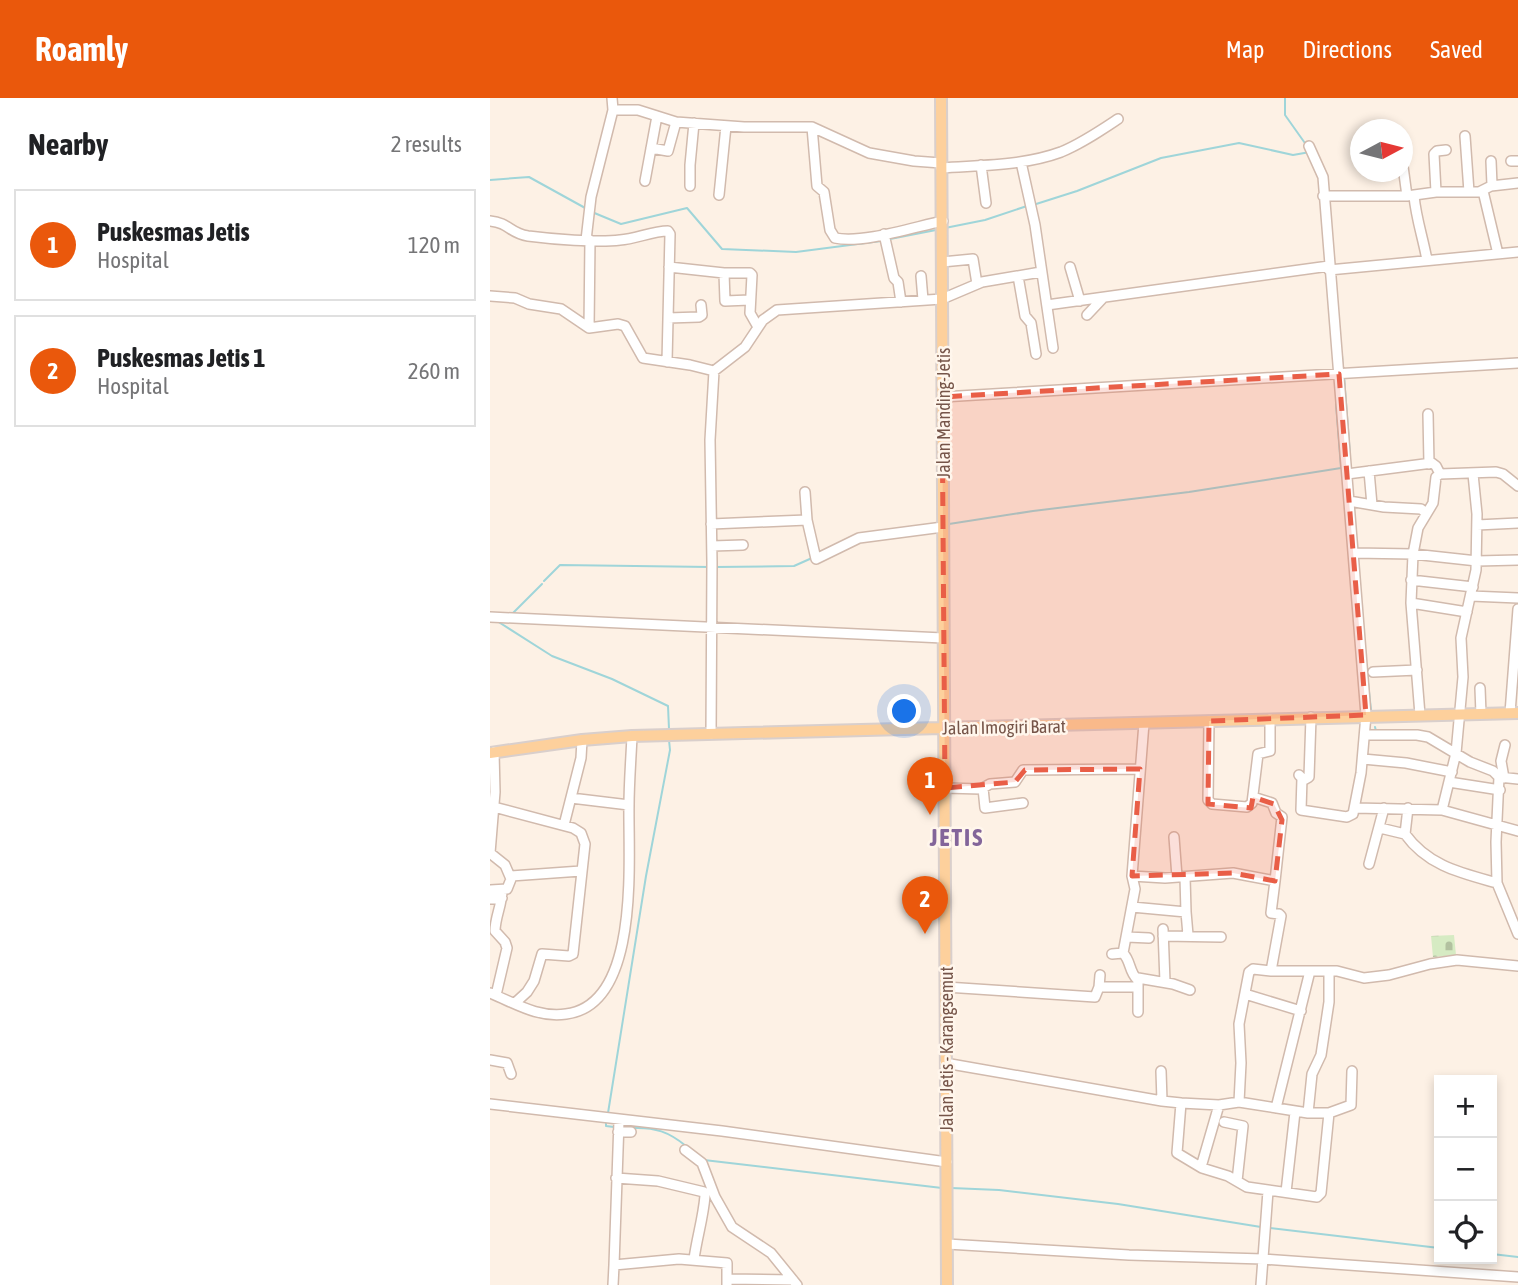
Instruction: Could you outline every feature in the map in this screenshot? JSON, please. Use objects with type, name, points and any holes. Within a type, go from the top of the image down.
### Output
[{"type":"main road","name":"Jalan Manding-Jetis","points":[[941,98],[945,728]]},
{"type":"main road","name":"Jalan Imogiri Barat","points":[[492,753],[632,736],[1514,713]]},
{"type":"main road","name":"Jalan Jetis - Karangsemut","points":[[945,728],[947,1285]]},
{"type":"street","points":[[589,328],[589,210],[613,110],[612,98]]},
{"type":"street","points":[[613,110],[638,110],[676,122],[726,126],[812,127],[869,153],[942,166],[1021,162],[1063,151],[1118,119]]},
{"type":"street","points":[[645,181],[657,116]]},
{"type":"street","points":[[651,148],[668,151],[676,122]]},
{"type":"street","points":[[690,186],[694,123]]},
{"type":"street","points":[[719,195],[726,126]]},
{"type":"street","points":[[812,127],[817,187],[824,191],[830,230],[835,238],[885,238],[943,223]]},
{"type":"street","points":[[1465,136],[1469,192]]},
{"type":"street","points":[[1309,146],[1322,172],[1325,195],[1358,552],[1366,715],[1363,759],[1355,808],[1353,814],[1347,817],[1301,810],[1300,778],[1309,777],[1311,717]]},
{"type":"street","points":[[1436,192],[1434,154],[1446,150]]},
{"type":"street","points":[[1491,161],[1492,186]]},
{"type":"street","points":[[1021,162],[1032,212],[1053,348]]},
{"type":"street","points":[[981,165],[986,203]]},
{"type":"street","points":[[1407,182],[1427,260]]},
{"type":"street","points":[[1325,195],[1410,196],[1436,192],[1483,191],[1492,186],[1518,183]]},
{"type":"street","points":[[1483,191],[1497,254]]},
{"type":"street","points":[[490,221],[505,223],[515,233],[529,236],[588,240],[620,241],[668,231],[667,362]]},
{"type":"street","points":[[885,238],[901,302]]},
{"type":"street","points":[[1047,305],[1331,269],[1518,251]]},
{"type":"street","points":[[943,262],[973,259],[977,284]]},
{"type":"street","points":[[669,267],[751,273],[750,313],[756,324]]},
{"type":"street","points":[[1070,267],[1080,301]]},
{"type":"street","points":[[490,296],[515,298],[529,304],[561,309],[589,328],[618,324],[625,326],[643,358],[714,370],[745,347],[756,324],[779,309],[942,299],[977,284],[1041,272]]},
{"type":"street","points":[[723,273],[725,301],[750,300]]},
{"type":"street","points":[[921,276],[923,300]]},
{"type":"street","points":[[1018,276],[1025,316],[1031,323],[1035,354]]},
{"type":"street","points":[[1087,315],[1103,298]]},
{"type":"street","points":[[668,318],[699,317],[702,315],[701,305]]},
{"type":"street","points":[[942,397],[1518,363]]},
{"type":"street","points":[[711,734],[710,440],[714,370]]},
{"type":"street","points":[[1428,414],[1429,464]]},
{"type":"street","points":[[1351,474],[1429,464],[1435,464],[1440,474]]},
{"type":"street","points":[[1369,471],[1372,505]]},
{"type":"street","points":[[1420,715],[1411,580],[1416,533],[1432,506],[1436,477],[1440,474],[1496,472],[1518,486]]},
{"type":"street","points":[[1442,810],[1456,750],[1462,677],[1461,638],[1477,561],[1473,474]]},
{"type":"street","points":[[805,492],[807,520],[816,559],[859,538],[943,525]]},
{"type":"street","points":[[1352,501],[1421,509],[1426,513]]},
{"type":"street","points":[[711,524],[807,520]]},
{"type":"street","points":[[1477,525],[1518,523]]},
{"type":"street","points":[[712,546],[743,545]]},
{"type":"street","points":[[1358,552],[1413,554],[1477,561],[1518,560]]},
{"type":"street","points":[[1411,580],[1518,598]]},
{"type":"street","points":[[1411,603],[1466,612]]},
{"type":"street","points":[[1514,713],[1510,687],[1518,609]]},
{"type":"street","points":[[490,617],[943,638]]},
{"type":"street","points":[[1373,672],[1417,670]]},
{"type":"street","points":[[1480,688],[1481,714]]},
{"type":"street","points":[[1209,721],[1209,802],[1250,807],[1258,754],[1270,751],[1270,719]]},
{"type":"street","points":[[1123,953],[1135,889],[1132,876],[1144,723]]},
{"type":"street","points":[[1365,735],[1423,735],[1456,750],[1470,762],[1493,771],[1502,778],[1518,779]]},
{"type":"street","points":[[502,895],[496,914],[495,931],[507,948],[493,994],[539,1013],[566,1014],[585,1009],[604,992],[627,925],[632,736]]},
{"type":"street","points":[[564,825],[581,758],[582,740]]},
{"type":"street","points":[[1505,745],[1501,761],[1497,883],[1518,934]]},
{"type":"street","points":[[490,899],[502,895],[508,889],[511,876],[505,865],[491,853],[494,807],[492,753]]},
{"type":"street","points":[[1363,759],[1399,762],[1452,772]]},
{"type":"street","points":[[945,788],[983,788],[990,784],[1018,781],[1023,770],[1140,769]]},
{"type":"street","points":[[1449,782],[1500,790]]},
{"type":"street","points":[[983,788],[985,808],[1023,803]]},
{"type":"street","points":[[1253,797],[1272,803],[1276,813],[1282,817],[1271,913],[1281,916],[1271,971]]},
{"type":"street","points":[[571,798],[629,805]]},
{"type":"street","points":[[494,807],[564,825],[581,833],[584,838],[573,954],[542,954],[534,981],[515,1003]]},
{"type":"street","points":[[1355,808],[1442,810],[1518,831]]},
{"type":"street","points":[[1369,864],[1384,808]]},
{"type":"street","points":[[1405,834],[1408,808]]},
{"type":"street","points":[[1380,828],[1405,834],[1416,849],[1450,870],[1497,883]]},
{"type":"street","points":[[1174,836],[1188,935]]},
{"type":"street","points":[[511,876],[581,871]]},
{"type":"street","points":[[1132,876],[1181,877],[1233,873],[1275,881]]},
{"type":"street","points":[[490,890],[502,895]]},
{"type":"street","points":[[1132,907],[1186,912]]},
{"type":"street","points":[[1127,937],[1150,940],[1163,936],[1221,937]]},
{"type":"street","points":[[1163,936],[1164,982]]},
{"type":"street","points":[[1112,954],[1123,953]]},
{"type":"street","points":[[1123,953],[1137,983],[1138,1012]]},
{"type":"street","points":[[1239,1102],[1239,1024],[1250,970],[1329,971],[1364,978],[1457,960],[1518,966]]},
{"type":"street","points":[[1276,1108],[1310,971]]},
{"type":"street","points":[[1308,1113],[1312,1074],[1321,1055],[1329,1002],[1329,971]]},
{"type":"street","points":[[946,987],[1094,997],[1099,987],[1100,975]]},
{"type":"street","points":[[1099,987],[1164,982],[1190,990]]},
{"type":"street","points":[[1245,994],[1301,1010]]},
{"type":"street","points":[[490,1060],[509,1063],[511,1074]]},
{"type":"street","points":[[945,1063],[1162,1101],[1219,1105],[1239,1102],[1308,1113],[1328,1113],[1351,1105],[1352,1071]]},
{"type":"street","points":[[1161,1071],[1162,1101]]},
{"type":"street","points":[[1181,1103],[1177,1153],[1200,1167],[1228,1176],[1247,1187],[1309,1197],[1321,1194],[1328,1113]]},
{"type":"street","points":[[490,1104],[615,1124],[722,1131],[947,1162]]},
{"type":"street","points":[[1200,1167],[1219,1105]]},
{"type":"street","points":[[1286,1192],[1295,1112]]},
{"type":"street","points":[[1224,1122],[1243,1126],[1237,1181]]},
{"type":"street","points":[[615,1124],[631,1132]]},
{"type":"street","points":[[612,1285],[615,1124]]},
{"type":"street","points":[[685,1150],[702,1163],[715,1197],[732,1227],[771,1253],[795,1282]]},
{"type":"street","points":[[616,1177],[658,1181],[704,1193],[703,1223],[699,1228],[694,1259]]},
{"type":"street","points":[[1261,1285],[1268,1191]]},
{"type":"street","points":[[947,1244],[1129,1255],[1263,1259],[1518,1277]]},
{"type":"street","points":[[614,1265],[662,1259],[694,1259],[727,1263],[727,1282],[795,1282]]},
{"type":"highlighted area","points":[[1339,374],[1366,715],[1209,721],[1208,804],[1251,808],[1253,797],[1274,804],[1282,820],[1275,881],[1233,873],[1132,876],[1140,769],[1025,770],[1015,782],[945,788],[942,397]]},
{"type":"green space","points":[[1454,935],[1456,955],[1433,957],[1431,936]]},
{"type":"waterway","points":[[1285,98],[1285,115],[1307,146]]},
{"type":"waterway","points":[[1033,205],[1161,158],[1239,143],[1293,155],[1310,152]]},
{"type":"waterway","points":[[490,180],[529,177],[587,209]]},
{"type":"waterway","points":[[945,228],[985,220],[1027,206]]},
{"type":"waterway","points":[[592,212],[621,224],[687,208],[722,249],[796,252],[881,241]]},
{"type":"waterway","points":[[890,239],[936,230]]},
{"type":"waterway","points":[[1342,355],[1343,371]]},
{"type":"waterway","points":[[1344,376],[1350,455]]},
{"type":"waterway","points":[[949,524],[1189,492],[1341,468],[1336,404]]},
{"type":"waterway","points":[[715,567],[794,566],[812,558]]},
{"type":"waterway","points":[[544,581],[560,565],[710,567]]},
{"type":"waterway","points":[[513,613],[542,584]]},
{"type":"waterway","points":[[497,621],[552,656],[612,679],[668,706],[669,729]]},
{"type":"waterway","points":[[1367,673],[1371,710]]},
{"type":"waterway","points":[[1375,727],[1376,731],[1413,731]]},
{"type":"waterway","points":[[608,1113],[646,876],[670,750],[669,740]]},
{"type":"waterway","points":[[1502,807],[1503,782]]},
{"type":"waterway","points":[[606,1122],[606,1126],[614,1127]]},
{"type":"waterway","points":[[633,1128],[661,1131],[686,1146]]},
{"type":"waterway","points":[[704,1160],[942,1188]]},
{"type":"waterway","points":[[951,1188],[999,1190],[1118,1204],[1261,1227]]},
{"type":"waterway","points":[[1270,1228],[1434,1247]]},
{"type":"waterway","points":[[1497,1255],[1518,1257]]},
{"type":"place","name":"Puskesmas Jetis","points":[[930,815]]},
{"type":"place","name":"Puskesmas Jetis 1","points":[[925,934]]},
{"type":"district","name":"JETIS","points":[[957,837]]}]
